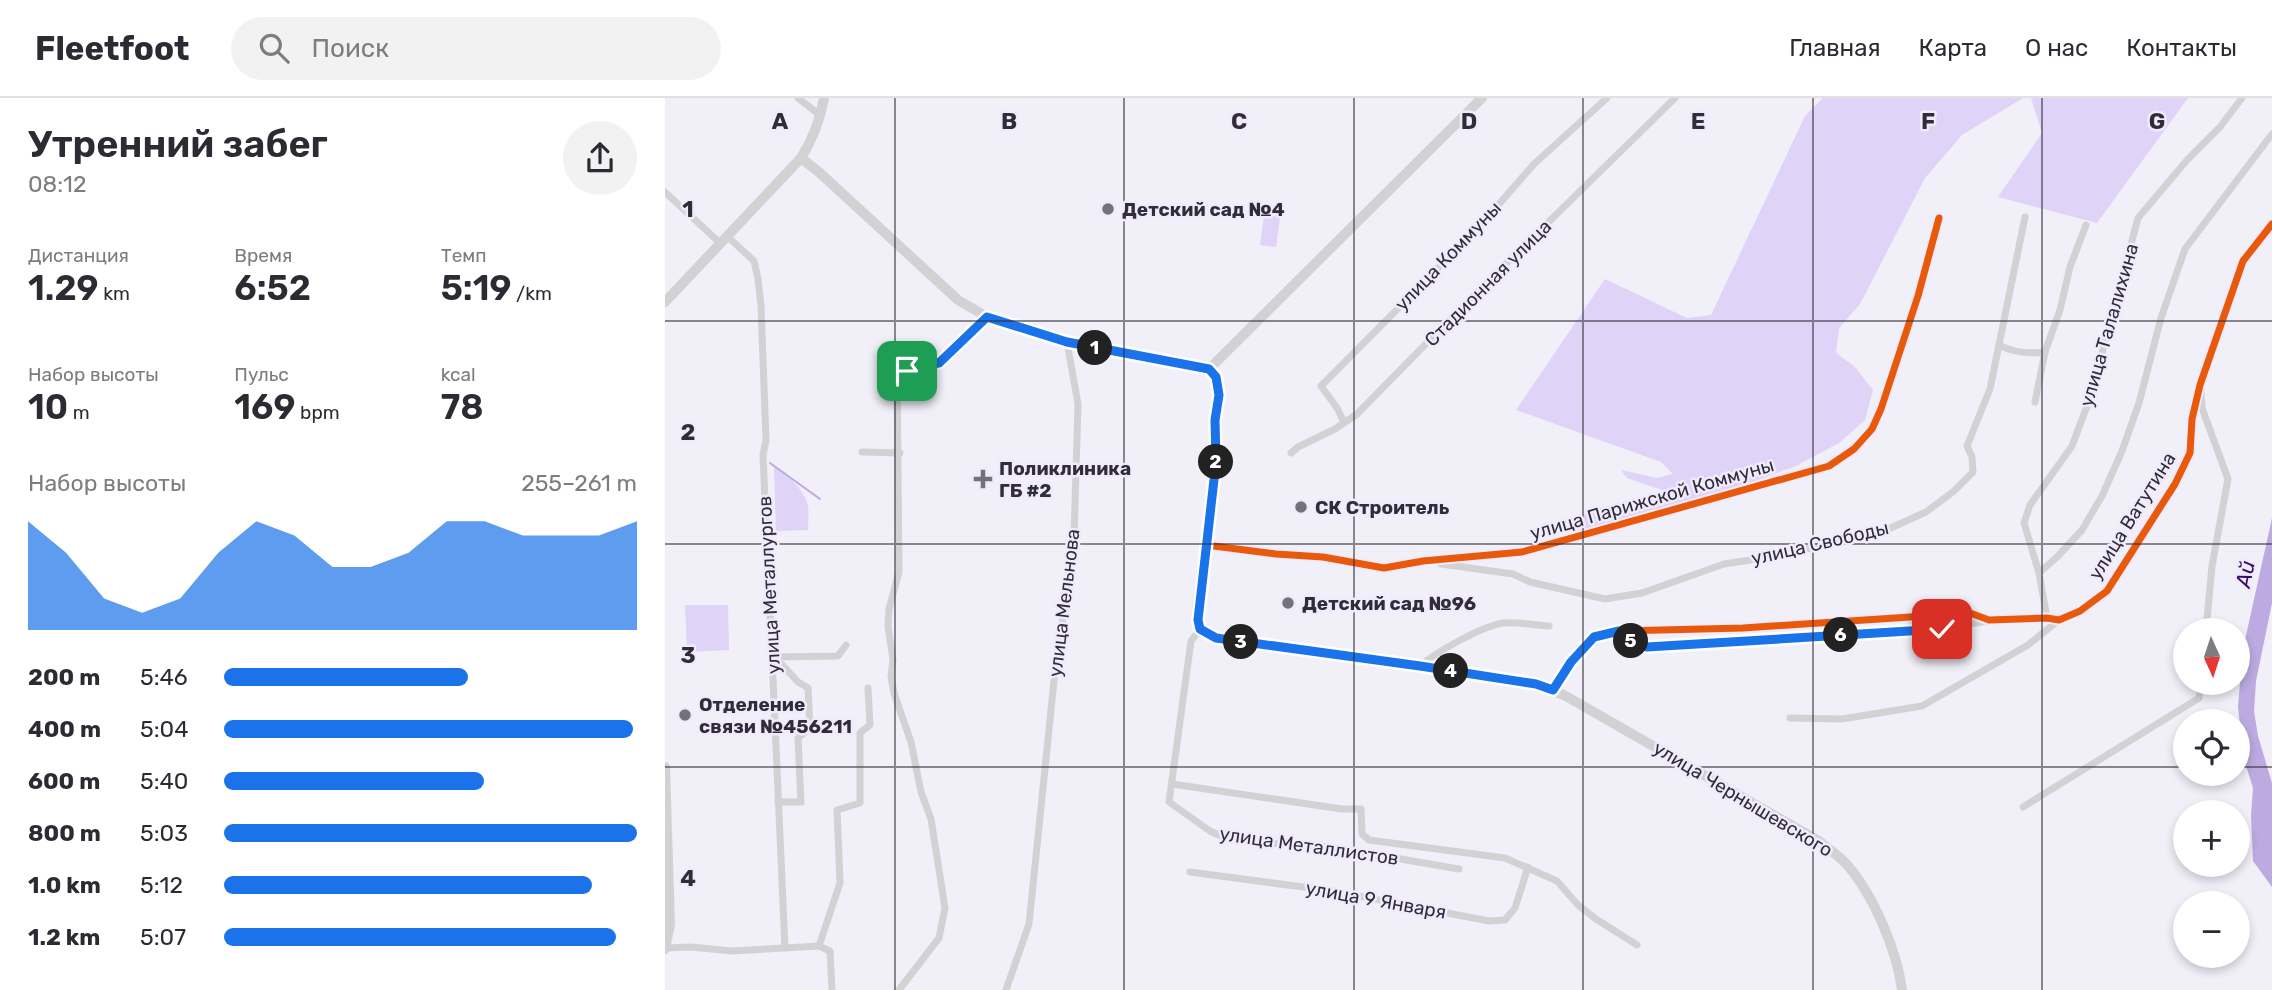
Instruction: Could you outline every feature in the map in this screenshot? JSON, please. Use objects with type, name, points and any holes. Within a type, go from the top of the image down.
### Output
[{"type":"main road","points":[[665,303],[801,158],[812,140],[824,98]]},
{"type":"main road","points":[[1209,369],[1482,98]]},
{"type":"main road","points":[[801,158],[958,300],[987,317],[1067,342],[1209,369],[1216,377],[1219,395],[1215,420],[1216,462],[1198,608],[1200,629]]},
{"type":"main road","name":"улица Чернышевского","points":[[1200,629],[1216,638],[1420,666],[1536,684],[1553,690],[1819,841],[1847,864],[1871,901],[1895,957],[1902,990]]},
{"type":"main road","points":[[665,766],[670,924],[665,948]]},
{"type":"street","points":[[798,98],[821,116]]},
{"type":"street","name":"улица Коммуны","points":[[1344,422],[1321,386],[1481,226],[1534,164],[1607,98]]},
{"type":"street","name":"Стадионная улица","points":[[1291,453],[1357,414],[1675,98]]},
{"type":"street","name":"улица Талалихина","points":[[2047,618],[2039,573],[2024,523],[2030,505],[2072,446],[2090,398],[2138,218],[2188,159],[2220,127],[2242,98]]},
{"type":"street","points":[[2039,573],[2082,530],[2102,496],[2122,451],[2139,402],[2161,318],[2185,249],[2272,134]]},
{"type":"street","name":"улица Металлургов","points":[[665,192],[754,261],[761,306],[766,440],[763,455],[785,948]]},
{"type":"street","name":"улица Свободы","points":[[1423,561],[1513,574],[1530,582],[1605,599],[1642,593],[1724,564],[1884,531],[1926,512],[1954,491],[1973,472],[1972,457],[1967,446],[1990,389],[2025,217]]},
{"type":"street","name":"улица Парижской Коммуны","points":[[1206,545],[1323,557],[1384,568],[1423,561],[1522,552],[1829,466],[1854,449],[1872,429],[1881,410],[1918,296],[1939,218]]},
{"type":"street","name":"улица Ватутина","points":[[1790,718],[1842,719],[1922,706],[2028,645],[2059,620],[2080,611],[2107,591],[2175,484],[2190,453],[2192,419],[2200,385],[2243,261],[2272,224]]},
{"type":"street","points":[[2035,402],[2045,352],[2060,310],[2070,267],[2086,225]]},
{"type":"street","points":[[899,990],[939,938],[945,908],[931,819],[921,792],[911,742],[891,677],[893,659],[888,626],[889,609],[899,572],[897,373],[939,363],[987,317]]},
{"type":"street","name":"улица Мельнова","points":[[1006,990],[1029,924],[1054,681],[1074,537],[1078,404],[1067,342]]},
{"type":"street","points":[[1999,345],[2029,354],[2045,352]]},
{"type":"street","points":[[2200,385],[2202,408],[2228,479],[2212,566],[2207,618]]},
{"type":"street","points":[[862,452],[899,453]]},
{"type":"street","points":[[1553,690],[1571,662],[1594,637],[1619,631],[1743,628],[1970,613],[1989,620]]},
{"type":"street","points":[[1619,631],[1631,641],[1647,647],[1942,629],[1989,620],[2059,620]]},
{"type":"street","points":[[1420,666],[1431,656],[1491,625],[1506,622],[1549,626]]},
{"type":"street","points":[[1172,784],[1191,641],[1200,629]]},
{"type":"street","points":[[774,657],[838,656],[846,645]]},
{"type":"street","points":[[774,657],[798,682],[808,688],[810,728],[798,738],[801,802],[778,802]]},
{"type":"street","points":[[819,946],[840,883],[837,810],[860,803],[860,733],[870,725],[868,688]]},
{"type":"street","points":[[2023,807],[2199,698],[2199,695]]},
{"type":"street","name":"улица Металлистов","points":[[1459,869],[1330,847],[1266,843],[1221,836],[1169,802],[1172,784],[1342,809],[1361,809],[1362,834],[1369,840],[1505,858],[1557,881],[1578,905],[1637,945]]},
{"type":"street","name":"улица 9 Января","points":[[1190,872],[1333,891],[1489,921],[1505,920],[1515,908],[1528,867]]},
{"type":"street","points":[[665,948],[691,947],[731,951],[819,946],[830,951],[832,990]]},
{"type":"shaded area","points":[[1823,98],[2023,98],[1962,135],[1925,178],[1860,304],[1839,328],[1836,353],[1854,366],[1873,390],[1865,420],[1839,443],[1796,466],[1744,485],[1580,530],[1540,536],[1543,531],[1572,524],[1589,511],[1665,491],[1627,478],[1621,470],[1657,478],[1673,474],[1661,462],[1516,410],[1605,279],[1687,318],[1711,315],[1805,116]]},
{"type":"shaded area","points":[[2031,98],[2188,98],[2097,223],[1998,197],[2042,133]]},
{"type":"shaded area","points":[[1264,215],[1280,217],[1276,247],[1260,245]]},
{"type":"shaded area","points":[[774,466],[790,478],[806,500],[808,530],[776,531]]},
{"type":"shaded area","points":[[2272,518],[2272,603],[2256,681],[2254,711],[2258,736],[2272,783],[2272,887],[2253,861],[2250,709],[2238,709],[2238,706],[2239,695],[2251,695],[2250,618]]},
{"type":"shaded area","points":[[685,605],[728,605],[729,650],[687,652]]},
{"type":"waterway","points":[[770,463],[820,499]]},
{"type":"cycle path","points":[[1206,545],[1323,557],[1384,568],[1423,561],[1522,552],[1829,466],[1854,449],[1872,429],[1881,409],[1918,296],[1939,218]]},
{"type":"cycle path","points":[[1553,690],[1571,662],[1594,637],[1619,631],[1743,628],[1970,613],[1989,620],[2059,620],[2080,611],[2107,591],[2175,484],[2190,453],[2192,419],[2200,385],[2243,261],[2272,224]]},
{"type":"place","name":"Детский сад №4","points":[[1108,209]]},
{"type":"place","name":"Поликлиника ГБ #2","points":[[983,479]]},
{"type":"place","name":"СК Строитель","points":[[1301,507]]},
{"type":"place","name":"Детский сад №96","points":[[1288,603]]},
{"type":"place","name":"Отделение связи №456211","points":[[685,715]]},
{"type":"route","points":[[907,371],[939,363],[987,317],[1067,342],[1209,369],[1216,377],[1219,395],[1215,420],[1216,462],[1198,620],[1200,629],[1216,638],[1420,666],[1536,684],[1553,690],[1571,662],[1594,637],[1619,631],[1631,641],[1647,647],[1942,629]]},
{"type":"water label","name":"Ай","points":[[2245,574]]}]
